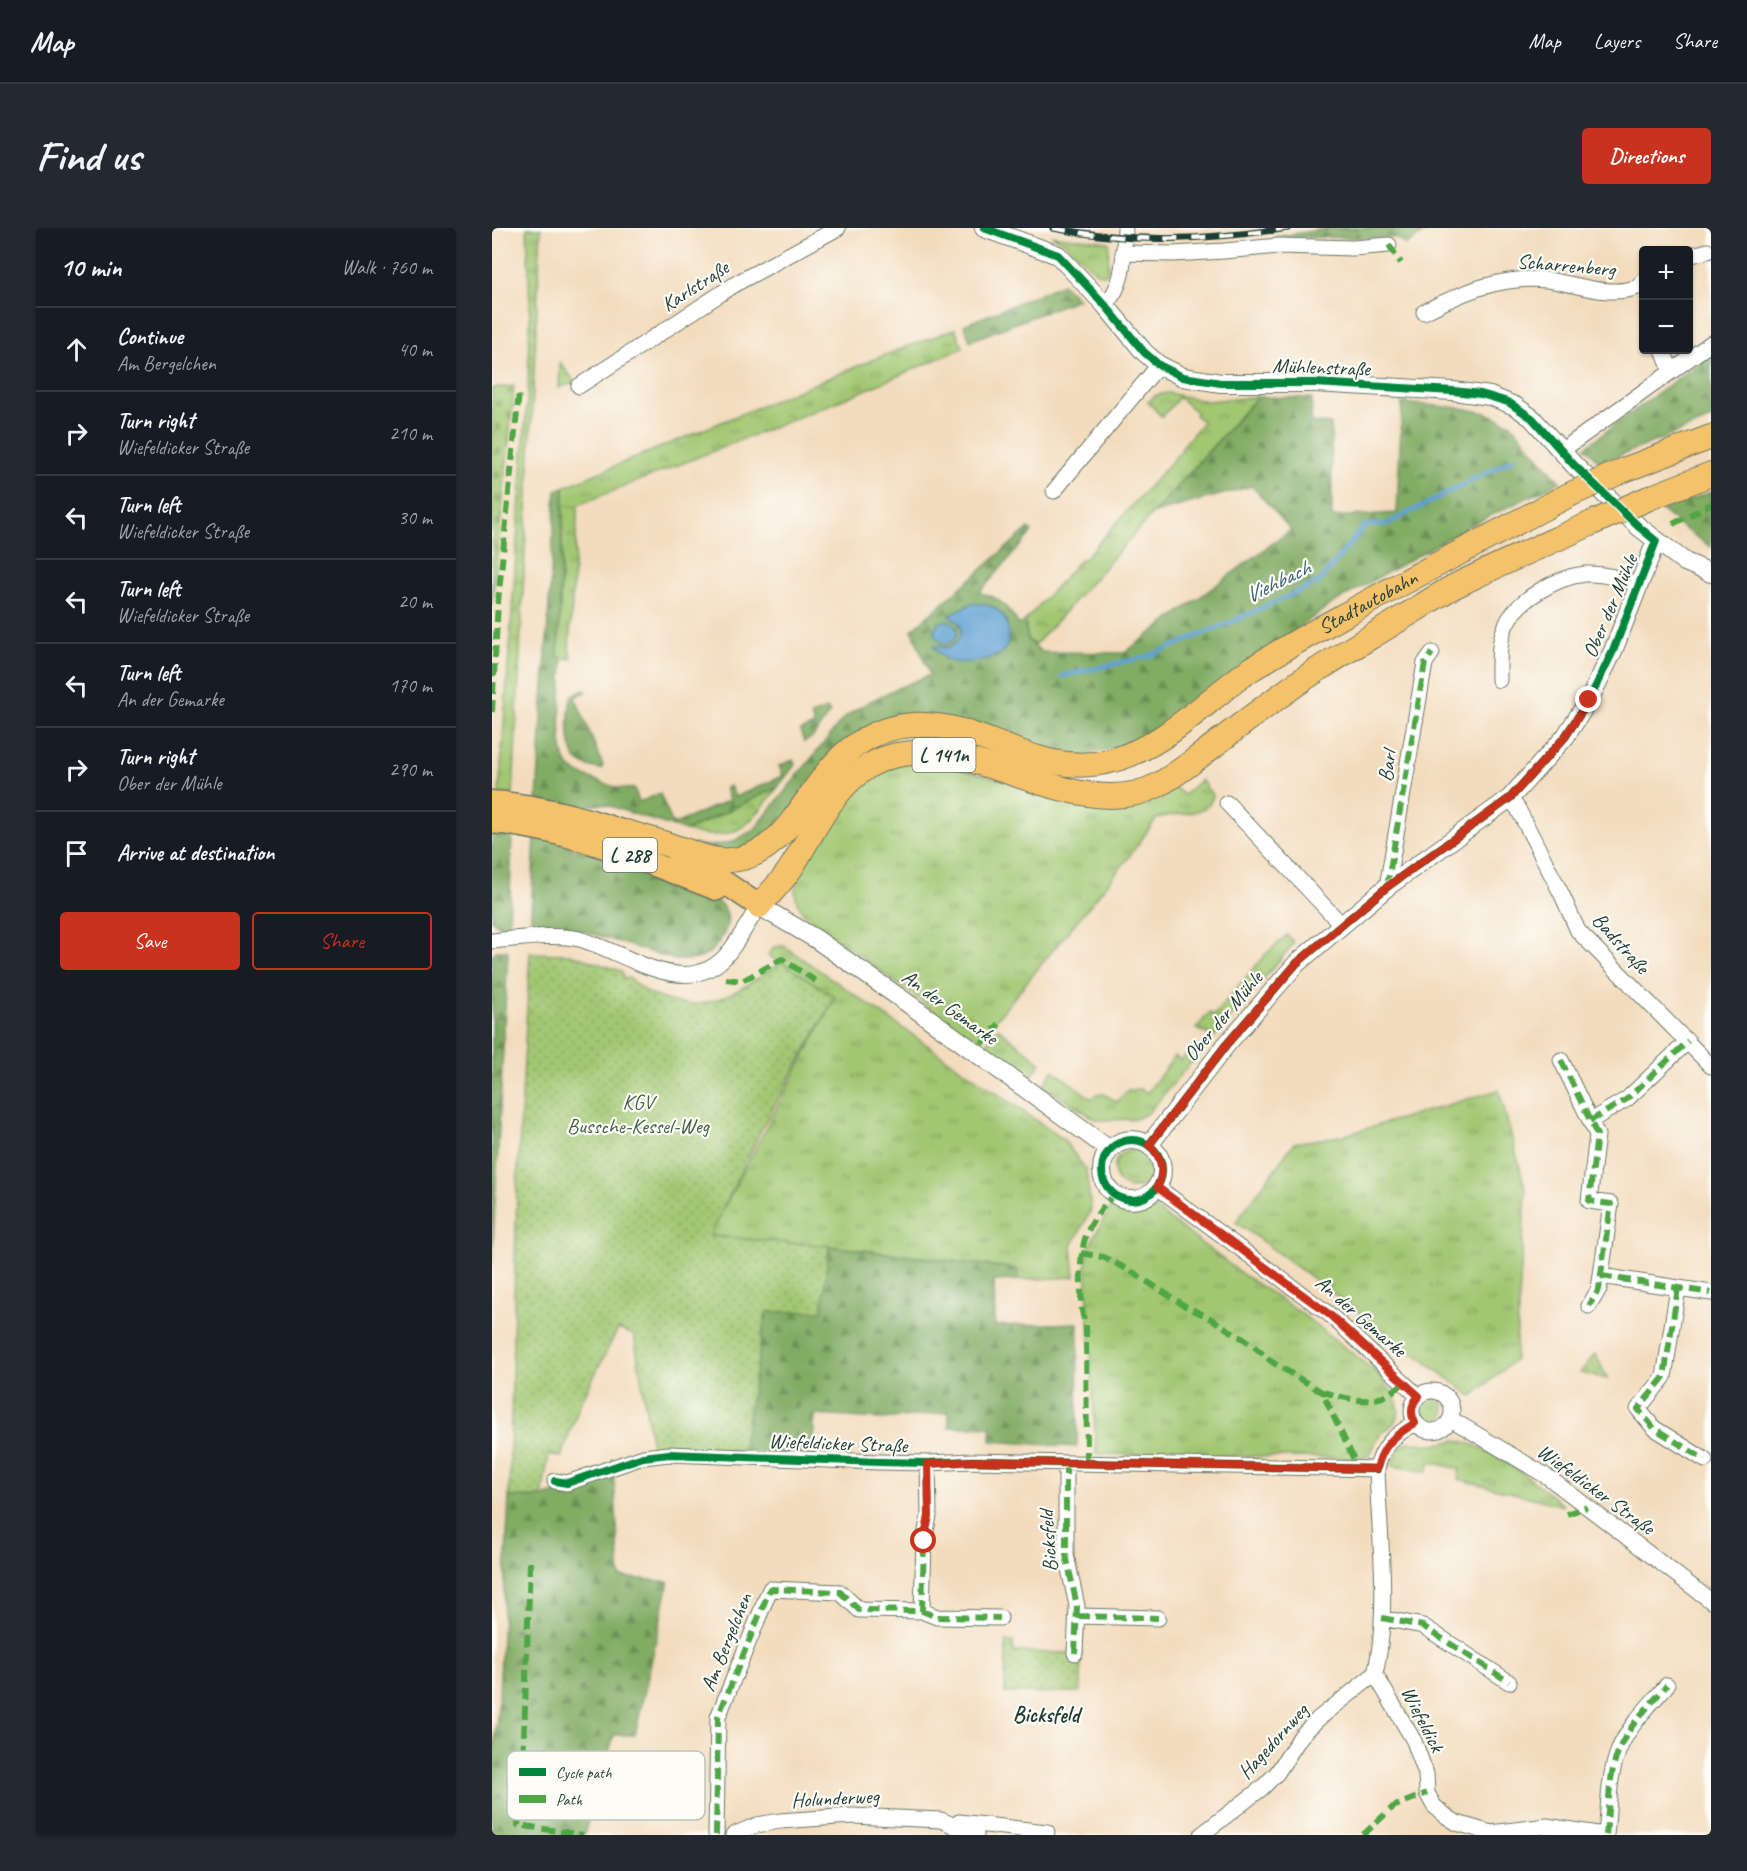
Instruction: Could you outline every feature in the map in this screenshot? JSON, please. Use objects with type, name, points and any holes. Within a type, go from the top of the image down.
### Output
[{"type":"highway","name":"Stadtautobahn","points":[[807,802],[832,765],[852,747],[876,734],[900,726],[924,724],[951,728],[1020,754],[1065,765],[1114,760],[1136,752],[1171,732],[1251,670],[1307,635],[1569,495],[1624,470],[1711,437]]},
{"type":"highway","name":"Stadtautobahn","points":[[759,906],[790,871],[823,816],[849,781],[862,770],[889,756],[913,752],[938,754],[1080,792],[1114,796],[1133,794],[1155,786],[1194,761],[1306,677],[1458,584],[1649,498],[1711,474]]},
{"type":"highway","name":"L 288","points":[[626,832],[712,858],[739,859],[758,852],[776,840],[807,802]]},
{"type":"highway","points":[[759,906],[766,878],[794,832],[807,802]]},
{"type":"main road","name":"L 288","points":[[492,802],[531,807],[626,832],[702,867],[759,906]]},
{"type":"main road","name":"L 288","points":[[492,822],[549,830],[604,845],[759,906]]},
{"type":"street","name":"Karlstraße","points":[[579,386],[737,283],[838,228]]},
{"type":"street","name":"Mühlenstraße","points":[[984,228],[1058,255],[1105,305],[1144,352],[1159,365],[1183,377],[1201,381],[1315,383],[1481,394],[1499,398],[1525,412],[1561,451],[1656,541],[1685,562],[1711,573]]},
{"type":"street","points":[[1105,305],[1118,287],[1125,228]]},
{"type":"street","points":[[1123,252],[1173,254],[1279,246],[1353,248],[1389,245]]},
{"type":"street","points":[[1693,255],[1708,251]]},
{"type":"street","name":"Scharrenberg","points":[[1424,312],[1472,289],[1514,280],[1549,281],[1616,292],[1639,289]]},
{"type":"street","points":[[1561,451],[1711,343]]},
{"type":"street","points":[[1665,354],[1671,371]]},
{"type":"street","points":[[1054,491],[1159,365]]},
{"type":"street","name":"Ober der Mühle","points":[[1149,1145],[1218,1055],[1297,963],[1387,887],[1510,798],[1565,737],[1589,700],[1613,651],[1656,541]]},
{"type":"street","points":[[1499,680],[1500,652],[1506,625],[1514,612],[1532,595],[1585,574],[1618,577],[1639,585]]},
{"type":"street","name":"Barl","points":[[1387,887],[1425,663],[1432,653]]},
{"type":"street","name":"Badstraße","points":[[1510,798],[1523,818],[1578,931],[1711,1066]]},
{"type":"street","points":[[1227,803],[1341,924]]},
{"type":"street","points":[[492,940],[575,938],[658,970],[691,975],[721,961],[759,906]]},
{"type":"street","name":"An der Gemarke","points":[[759,906],[816,939],[1110,1150]]},
{"type":"street","points":[[1590,1121],[1627,1100],[1688,1041]]},
{"type":"street","points":[[1561,1060],[1597,1135],[1589,1201],[1611,1204],[1599,1289],[1589,1306]]},
{"type":"street","points":[[1129,1141],[1149,1145],[1161,1162],[1160,1180],[1157,1187],[1140,1199],[1123,1198],[1114,1194],[1104,1180],[1103,1171],[1110,1150],[1129,1141]]},
{"type":"street","name":"An der Gemarke","points":[[1157,1187],[1330,1315],[1419,1396]]},
{"type":"street","points":[[1601,1276],[1711,1293]]},
{"type":"street","points":[[1678,1288],[1664,1377],[1638,1409],[1654,1428],[1706,1460]]},
{"type":"street","points":[[1434,1391],[1446,1396],[1452,1410],[1451,1419],[1438,1431],[1424,1430],[1415,1423],[1411,1410],[1414,1401],[1419,1396],[1434,1391]]},
{"type":"street","name":"Wiefeldicker Straße","points":[[1451,1419],[1548,1477],[1711,1601]]},
{"type":"street","points":[[1377,1469],[1379,1458],[1386,1444],[1392,1437],[1415,1423]]},
{"type":"street","name":"Wiefeldicker Straße","points":[[555,1481],[567,1483],[643,1457],[669,1454],[722,1458],[928,1464],[972,1461],[1377,1469]]},
{"type":"street","name":"Bicksfeld","points":[[1066,1463],[1066,1555],[1077,1606],[1075,1653]]},
{"type":"street","points":[[922,1611],[924,1541],[929,1516],[928,1464]]},
{"type":"street","name":"Wiefeldick","points":[[1377,1469],[1382,1618],[1375,1674],[1414,1741],[1426,1774],[1427,1793],[1434,1806],[1446,1816],[1457,1823],[1491,1833],[1547,1826],[1605,1835],[1612,1774],[1617,1753],[1630,1731],[1667,1685]]},
{"type":"street","name":"Am Bergelchen","points":[[716,1835],[718,1717],[771,1588],[840,1592],[859,1610],[922,1611],[937,1617],[1000,1618]]},
{"type":"street","points":[[1077,1616],[1158,1618]]},
{"type":"street","points":[[1382,1618],[1415,1624],[1430,1630],[1509,1682]]},
{"type":"street","name":"Hagedornweg","points":[[1201,1835],[1262,1788],[1277,1773],[1301,1736],[1318,1719],[1375,1674]]},
{"type":"street","name":"Holunderweg","points":[[733,1835],[757,1830],[780,1821],[852,1816],[941,1820],[1047,1832],[1046,1835]]},
{"type":"street","name":"Holunderweg","points":[[941,1820],[976,1835]]},
{"type":"green space","points":[[527,228],[541,228],[513,795],[499,793],[528,388],[530,311]]},
{"type":"green space","points":[[1331,228],[1431,228],[1406,245],[1396,238],[1274,237]]},
{"type":"green space","points":[[1051,235],[1109,242],[1108,271],[1105,275],[1097,273],[1064,242]]},
{"type":"green space","points":[[1063,284],[1078,299],[970,341],[964,325]]},
{"type":"green space","points":[[955,329],[963,348],[851,396],[578,505],[569,649],[572,659],[558,658],[564,487],[877,358]]},
{"type":"green space","points":[[1711,354],[1711,419],[1601,463],[1585,447]]},
{"type":"green space","points":[[560,362],[575,382],[559,388]]},
{"type":"green space","points":[[514,386],[513,401],[492,605],[492,388]]},
{"type":"green space","points":[[1168,393],[1207,401],[1257,397],[1035,645],[1028,640],[1025,621],[1182,450],[1181,448],[1203,422],[1195,415],[1197,413],[1179,397],[1162,417],[1148,402],[1156,395]]},
{"type":"green space","points":[[1257,397],[1312,398],[1311,422],[1331,424],[1332,517],[1397,513],[1402,403],[1461,408],[1487,413],[1511,424],[1560,482],[1473,524],[1333,603],[1144,739],[1083,757],[891,719],[774,833],[732,853],[692,845],[712,846],[732,842],[754,830],[843,719],[874,699],[930,675],[912,630],[1028,529],[1032,532],[979,593],[998,600],[1019,625],[1025,621],[1028,640],[1042,652],[1124,653],[1291,530],[1252,486],[1154,513]],"holes":[[[971,604],[982,604],[994,608],[1003,616],[1008,627],[1004,651],[986,660],[945,659],[934,646],[946,646],[959,641],[960,624],[950,615]],[[939,623],[956,636],[946,642],[939,640],[935,633]]]},
{"type":"green space","points":[[564,487],[558,657],[563,658],[560,715],[562,746],[564,758],[569,767],[575,772],[611,786],[634,788],[639,802],[660,794],[673,825],[729,800],[725,788],[730,786],[735,797],[783,776],[779,766],[793,760],[795,765],[778,787],[686,831],[604,804],[571,808],[537,800],[556,490]]},
{"type":"green space","points":[[1711,492],[1711,547],[1661,510]]},
{"type":"green space","points":[[585,690],[586,692],[575,697],[603,766],[601,769],[578,761],[569,739],[569,710],[572,695]]},
{"type":"green space","points":[[827,709],[830,712],[813,737],[804,742],[800,731],[814,725],[811,715]]},
{"type":"green space","points":[[915,758],[1096,803],[1172,785],[1184,795],[1201,780],[1213,796],[1204,808],[1197,811],[1156,819],[1126,861],[977,1043],[804,914],[797,903],[795,885],[801,866],[859,781]]},
{"type":"green space","points":[[778,787],[750,821],[730,833],[718,835],[686,831]]},
{"type":"green space","points":[[492,829],[512,831],[509,929],[492,921]]},
{"type":"green space","points":[[535,835],[703,892],[725,910],[727,925],[724,933],[709,953],[693,960],[676,960],[577,929],[552,929],[530,934]]},
{"type":"green space","points":[[1287,935],[1294,943],[1214,1037],[1196,1029],[1209,1013],[1214,1015],[1265,955]]},
{"type":"green space","points":[[784,946],[1063,1139],[1086,1170],[1091,1210],[1072,1246],[1075,1277],[1019,1280],[1017,1269],[829,1246],[709,1236],[835,998],[768,955],[774,947]]},
{"type":"green space","points":[[496,951],[508,951],[492,1264],[492,955]]},
{"type":"green space","name":"KGV Bussche-Kessel-Weg","points":[[530,953],[570,954],[621,971],[624,979],[629,978],[656,996],[679,1003],[701,1003],[721,998],[782,962],[835,997],[760,1132],[710,1236],[829,1246],[822,1311],[766,1312],[742,1451],[652,1448],[634,1335],[618,1329],[580,1404],[561,1457],[549,1454],[542,1497],[509,1497],[517,1186]]},
{"type":"green space","points":[[998,1028],[1041,1063],[1031,1077],[985,1045]]},
{"type":"green space","points":[[1194,1046],[1201,1051],[1148,1113],[1136,1119],[1097,1120],[1043,1086],[1053,1070],[1092,1099],[1096,1095],[1104,1094],[1117,1102],[1128,1090],[1140,1089],[1147,1093],[1175,1056],[1181,1061]]},
{"type":"green space","points":[[1499,1090],[1526,1191],[1515,1360],[1472,1396],[1236,1222],[1294,1143],[1341,1136]]},
{"type":"green space","points":[[1133,1150],[1147,1155],[1152,1169],[1147,1183],[1133,1188],[1119,1183],[1114,1169],[1119,1155]]},
{"type":"green space","points":[[1111,1206],[1121,1211],[1157,1210],[1245,1276],[1298,1311],[1376,1372],[1394,1395],[1398,1415],[1395,1422],[1378,1437],[1369,1456],[1360,1458],[1096,1454],[1086,1266],[1090,1244]]},
{"type":"green space","points":[[829,1246],[1017,1269],[1019,1280],[994,1281],[995,1326],[1078,1323],[1077,1447],[991,1441],[991,1427],[949,1427],[949,1412],[883,1419],[815,1415],[812,1454],[742,1452],[766,1312],[822,1311]]},
{"type":"green space","points":[[1595,1354],[1608,1379],[1580,1373]]},
{"type":"green space","points":[[1432,1397],[1441,1401],[1445,1410],[1441,1419],[1432,1423],[1423,1419],[1419,1410],[1423,1401]]},
{"type":"green space","points":[[1457,1440],[1486,1450],[1500,1458],[1564,1506],[1458,1479],[1460,1469],[1430,1462],[1427,1472],[1392,1466],[1396,1453],[1408,1442],[1434,1445]]},
{"type":"green space","points":[[614,1477],[620,1577],[669,1582],[635,1735],[614,1735],[609,1751],[507,1751],[507,1820],[588,1820],[584,1835],[492,1835],[492,1773],[499,1694],[509,1497],[542,1497]]},
{"type":"green space","points":[[1006,1642],[1013,1642],[1014,1652],[1081,1653],[1081,1692],[1005,1693]]},
{"type":"water","points":[[971,604],[984,604],[1000,612],[1009,634],[1006,647],[995,656],[978,661],[960,662],[942,657],[933,646],[948,648],[955,644],[961,632],[960,624],[949,615]]},
{"type":"water","points":[[942,621],[950,621],[957,628],[957,636],[950,643],[942,643],[935,636],[935,628]]},
{"type":"waterway","name":"Viehbach","points":[[1062,676],[1149,656],[1319,582],[1364,526],[1387,524],[1513,459]]},
{"type":"railway","points":[[1053,228],[1141,238],[1200,237],[1288,228]]},
{"type":"marked path","points":[[1389,245],[1401,263]]},
{"type":"marked path","points":[[492,712],[498,602],[519,392]]},
{"type":"marked path","points":[[1673,524],[1711,504]]},
{"type":"marked path","points":[[1387,887],[1425,663],[1432,653]]},
{"type":"marked path","points":[[726,979],[742,981],[782,959],[817,982],[815,985]]},
{"type":"marked path","points":[[982,1044],[999,1024]]},
{"type":"marked path","points":[[1590,1121],[1627,1099],[1688,1041]]},
{"type":"marked path","points":[[1561,1060],[1597,1135],[1589,1201],[1611,1204],[1599,1289],[1589,1306]]},
{"type":"marked path","points":[[1087,1463],[1086,1325],[1081,1302],[1081,1259],[1090,1227],[1114,1194]]},
{"type":"marked path","points":[[1081,1253],[1103,1257],[1129,1270],[1185,1306],[1210,1318],[1250,1343],[1272,1362],[1322,1392],[1358,1468]]},
{"type":"marked path","points":[[1601,1276],[1711,1293]]},
{"type":"marked path","points":[[1678,1288],[1664,1377],[1638,1409],[1654,1428],[1705,1460]]},
{"type":"marked path","points":[[1322,1392],[1350,1399],[1372,1400],[1386,1396],[1404,1383]]},
{"type":"marked path","points":[[922,1611],[924,1541],[929,1516],[928,1463]]},
{"type":"marked path","points":[[1066,1463],[1066,1555],[1077,1606],[1075,1653]]},
{"type":"marked path","points":[[1567,1514],[1587,1507]]},
{"type":"marked path","points":[[524,1751],[530,1562]]},
{"type":"marked path","points":[[716,1835],[718,1717],[770,1589],[840,1592],[859,1610],[922,1611],[937,1617],[1000,1618]]},
{"type":"marked path","points":[[1077,1616],[1158,1618]]},
{"type":"marked path","points":[[1382,1618],[1423,1626],[1509,1682]]},
{"type":"marked path","points":[[1606,1835],[1611,1783],[1618,1752],[1633,1725],[1667,1685]]},
{"type":"marked path","points":[[1363,1835],[1393,1807],[1427,1793]]},
{"type":"marked path","points":[[518,1820],[518,1825],[583,1835]]},
{"type":"cycle path","points":[[984,228],[1058,255],[1105,305],[1144,352],[1159,365],[1183,377],[1221,383],[1315,383],[1453,391],[1481,394],[1508,402],[1532,418],[1574,465],[1656,541],[1613,651],[1589,700],[1565,737],[1510,798],[1387,887],[1297,963],[1226,1045],[1149,1145]]},
{"type":"cycle path","points":[[1132,1140],[1153,1149],[1162,1170],[1153,1191],[1132,1200],[1111,1191],[1102,1170],[1111,1149],[1132,1140]]},
{"type":"cycle path","points":[[555,1481],[567,1483],[643,1457],[669,1454],[879,1462],[972,1461],[1377,1469]]},
{"type":"district","name":"Bicksfeld","points":[[1046,1714]]},
{"type":"route","points":[[924,1541],[929,1516],[928,1464],[972,1461],[1377,1469],[1379,1458],[1386,1444],[1392,1437],[1415,1423],[1411,1410],[1414,1401],[1419,1396],[1330,1315],[1157,1187],[1162,1170],[1161,1162],[1149,1145],[1226,1045],[1297,963],[1387,887],[1510,798],[1565,737],[1589,700]]}]
